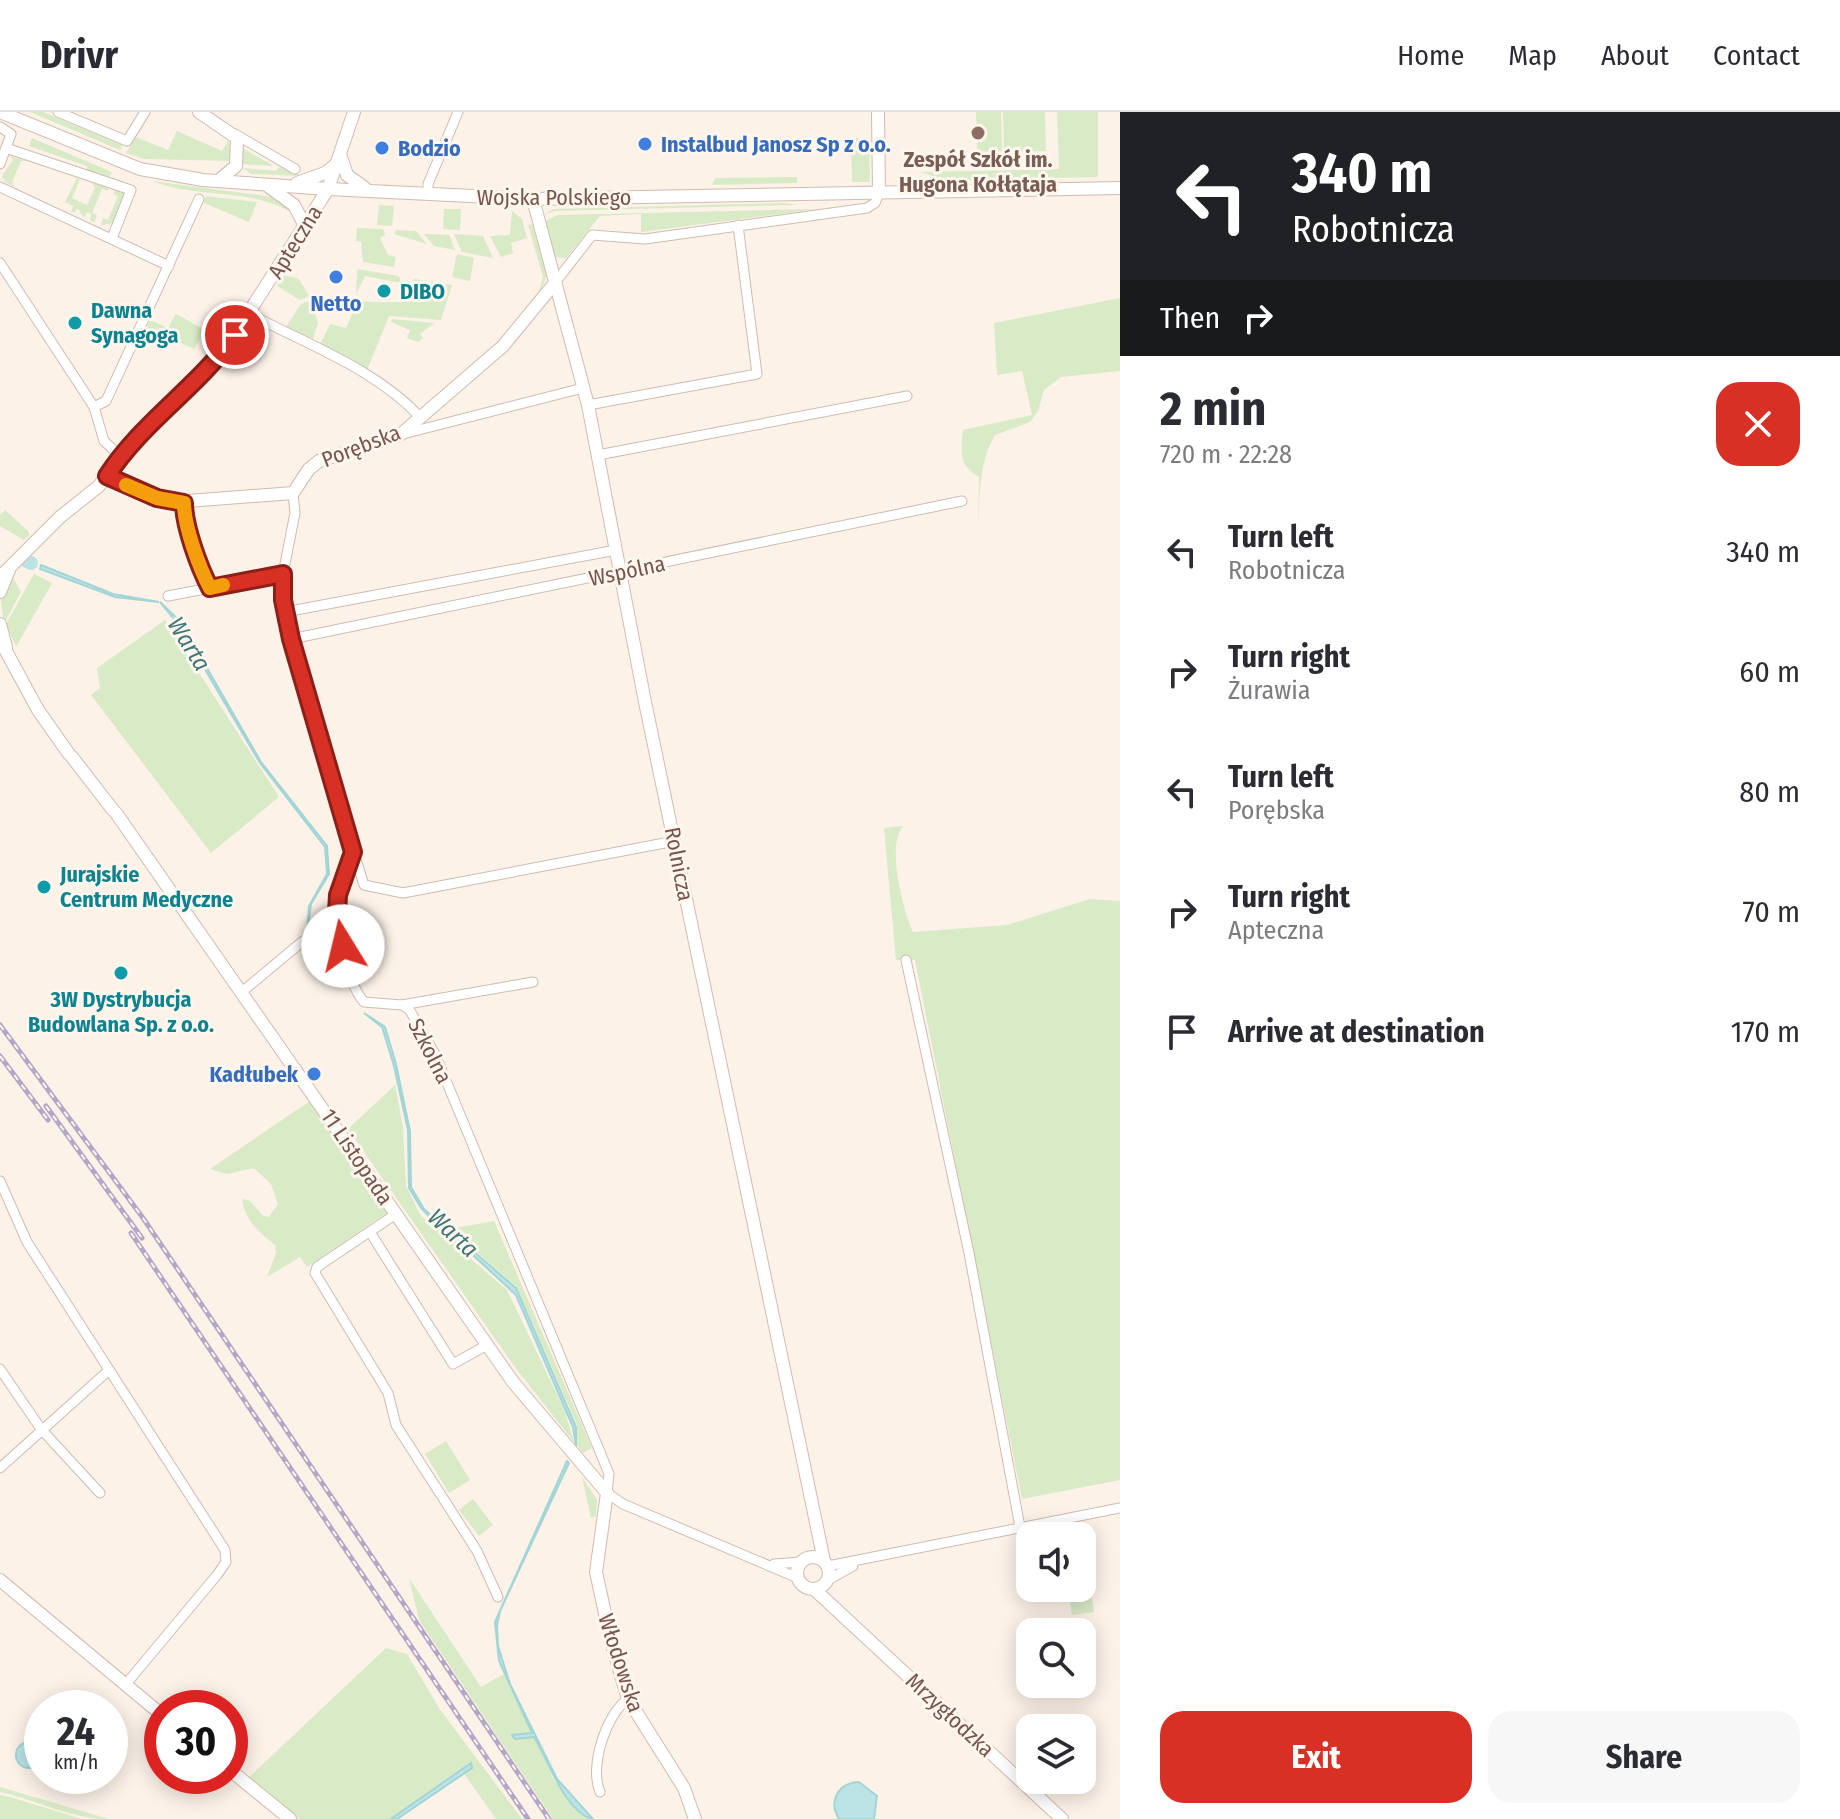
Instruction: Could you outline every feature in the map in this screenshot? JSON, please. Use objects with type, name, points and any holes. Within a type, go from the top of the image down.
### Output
[{"type":"street","name":"Wojska Polskiego","points":[[0,112],[127,166],[218,181],[328,189],[533,199],[1120,188]]},
{"type":"street","points":[[58,112],[127,141],[145,112]]},
{"type":"street","points":[[199,112],[295,169]]},
{"type":"street","name":"Apteczna","points":[[7,570],[107,476],[120,456],[153,419],[209,368],[250,314],[328,189],[354,112]]},
{"type":"street","points":[[428,194],[428,184],[458,112]]},
{"type":"street","points":[[588,405],[757,374],[738,225],[867,208],[875,203],[879,193],[878,112]]},
{"type":"street","points":[[0,127],[11,132],[0,164]]},
{"type":"street","points":[[235,134],[236,166],[246,179],[294,205],[306,228]]},
{"type":"street","points":[[6,148],[132,188],[112,238]]},
{"type":"street","points":[[283,185],[318,176],[340,158],[350,179],[371,191]]},
{"type":"street","points":[[218,181],[236,166]]},
{"type":"street","points":[[0,187],[169,266]]},
{"type":"street","points":[[94,407],[106,401],[199,199]]},
{"type":"street","name":"Rolnicza","points":[[533,199],[588,405],[817,1531],[816,1562]]},
{"type":"street","name":"Porębska","points":[[293,493],[309,469],[319,461],[400,435],[421,418],[503,346],[592,235],[645,239],[738,225]]},
{"type":"street","points":[[0,263],[94,407],[100,434],[120,456]]},
{"type":"street","points":[[250,314],[376,379],[402,397],[421,418]]},
{"type":"street","points":[[400,435],[583,388]]},
{"type":"street","points":[[598,455],[907,396]]},
{"type":"street","points":[[107,476],[157,498],[184,503],[293,493],[295,513],[283,574],[285,612],[364,885],[403,893],[675,841]]},
{"type":"street","name":"Wspólna","points":[[291,639],[962,501]]},
{"type":"street","points":[[184,503],[185,521],[194,540],[199,567],[210,588]]},
{"type":"street","points":[[285,612],[616,550]]},
{"type":"street","points":[[0,592],[7,570]]},
{"type":"street","points":[[168,596],[283,574]]},
{"type":"street","name":"11 Listopada","points":[[0,624],[4,645],[38,710],[243,991],[487,1345],[564,1445],[607,1493]]},
{"type":"street","name":"Szkolna","points":[[353,852],[338,895],[337,913],[349,977],[364,1002],[402,1005],[409,1009],[435,1054],[603,1459],[609,1477],[607,1493]]},
{"type":"street","points":[[243,991],[303,941]]},
{"type":"street","points":[[906,960],[969,1253],[1019,1522]]},
{"type":"street","points":[[402,1005],[533,982]]},
{"type":"street","points":[[0,1181],[27,1242],[226,1554],[217,1575],[126,1684]]},
{"type":"street","points":[[396,1214],[317,1267],[315,1273],[388,1393],[396,1425],[477,1551],[498,1597]]},
{"type":"street","points":[[370,1232],[453,1364],[487,1345]]},
{"type":"street","points":[[0,1369],[41,1429],[100,1493]]},
{"type":"street","points":[[0,1468],[108,1371]]},
{"type":"street","points":[[581,1463],[603,1459]]},
{"type":"street","points":[[607,1493],[630,1507],[798,1578],[816,1562]]},
{"type":"street","name":"Włodowska","points":[[607,1493],[596,1572],[628,1699],[684,1788],[695,1819]]},
{"type":"street","points":[[1046,1522],[1120,1508]]},
{"type":"street","points":[[770,1564],[864,1560],[1016,1528]]},
{"type":"street","points":[[816,1562],[823,1584],[864,1560]]},
{"type":"street","name":"Mrzygłodzka","points":[[798,1578],[804,1587],[823,1584],[838,1612],[1062,1819]]},
{"type":"street","points":[[0,1580],[144,1700]]},
{"type":"street","points":[[600,1792],[596,1768],[608,1725],[614,1710],[628,1699]]},
{"type":"street","points":[[248,1785],[290,1819]]},
{"type":"green space","points":[[30,112],[43,112],[123,145],[120,150]]},
{"type":"green space","points":[[976,112],[1001,112],[1002,151],[977,152]]},
{"type":"green space","points":[[1003,112],[1045,112],[1046,151],[1004,152]]},
{"type":"green space","points":[[1057,112],[1098,112],[1098,177],[947,180],[920,172],[1059,169]]},
{"type":"green space","points":[[177,131],[222,151],[229,140],[231,161],[144,159],[126,153],[136,137],[168,150]]},
{"type":"green space","points":[[32,138],[112,172],[108,179],[86,172],[87,166],[29,146]]},
{"type":"green space","points":[[851,138],[869,138],[870,182],[852,182]]},
{"type":"green space","points":[[242,148],[274,166],[241,164]]},
{"type":"green space","points":[[9,156],[28,161],[21,161],[12,182],[15,187],[5,182],[2,176],[13,160]]},
{"type":"green space","points":[[280,167],[302,176],[251,174],[243,168],[276,171]]},
{"type":"green space","points":[[797,177],[797,183],[712,185],[715,178]]},
{"type":"green space","points":[[77,178],[80,179],[72,198],[87,205],[95,188],[92,183],[108,188],[108,191],[102,189],[92,213],[97,215],[94,222],[90,220],[91,214],[87,212],[84,218],[77,208],[75,213],[71,212],[73,206],[65,202]]},
{"type":"green space","points":[[152,181],[272,197],[291,208],[289,211],[255,199],[186,190]]},
{"type":"green space","points":[[115,188],[127,193],[114,223],[101,225],[103,218],[108,220],[118,196],[114,194]]},
{"type":"green space","points":[[206,196],[257,202],[249,222],[204,203]]},
{"type":"green space","points":[[379,205],[394,206],[392,226],[377,225]]},
{"type":"green space","points":[[797,205],[554,211],[543,215],[553,209]]},
{"type":"green space","points":[[444,209],[461,209],[460,230],[443,229]]},
{"type":"green space","points":[[817,209],[641,232],[641,214],[600,216],[566,258],[554,257],[545,221],[558,215]]},
{"type":"green space","points":[[512,211],[522,219],[527,238],[511,243],[513,253],[501,257],[490,236],[510,235]]},
{"type":"green space","points":[[532,224],[547,276],[537,298],[543,277],[528,225]]},
{"type":"green space","points":[[357,228],[383,229],[385,235],[380,238],[388,255],[396,257],[394,267],[363,262],[361,242],[356,241]]},
{"type":"green space","points":[[396,230],[416,231],[427,244],[394,234]]},
{"type":"green space","points":[[424,234],[449,235],[455,250],[434,246]]},
{"type":"green space","points":[[454,234],[483,236],[493,258],[462,252]]},
{"type":"green space","points":[[457,254],[474,258],[470,281],[452,277]]},
{"type":"green space","points":[[357,269],[399,276],[401,283],[365,276],[356,294]]},
{"type":"green space","points":[[284,275],[299,279],[309,296],[300,300],[277,286]]},
{"type":"green space","points":[[414,279],[452,285],[441,320],[389,316],[367,370],[320,345],[330,324],[346,328],[358,301],[412,301],[415,285],[410,284]]},
{"type":"green space","points":[[1120,298],[1120,371],[1061,377],[1044,390],[1038,411],[1030,422],[995,435],[983,467],[978,526],[979,477],[967,468],[962,458],[963,430],[1032,415],[1022,371],[997,375],[994,323]]},
{"type":"green space","points":[[311,300],[318,323],[313,339],[286,327],[301,304]]},
{"type":"green space","points":[[176,314],[205,330],[194,349],[147,327],[150,320],[168,328]]},
{"type":"green space","points":[[392,319],[434,323],[420,334],[423,338],[418,342],[407,338],[410,330],[391,322]]},
{"type":"green space","points":[[5,510],[28,531],[30,535],[24,540],[0,526],[0,515]]},
{"type":"green space","points":[[34,574],[52,583],[16,647],[6,624]]},
{"type":"green space","points":[[12,576],[21,592],[4,624],[1,601]]},
{"type":"green space","points":[[165,620],[279,797],[211,853],[91,695],[100,688],[97,668]]},
{"type":"green space","points":[[903,826],[898,835],[896,862],[901,894],[913,932],[1007,925],[1090,899],[1120,901],[1120,1480],[1022,1499],[915,960],[896,960],[884,828]]},
{"type":"green space","points":[[395,1085],[403,1127],[406,1186],[421,1216],[507,1290],[564,1409],[574,1442],[517,1370],[348,1129]]},
{"type":"green space","points":[[310,1101],[387,1213],[307,1267],[300,1257],[267,1277],[276,1253],[275,1245],[254,1225],[242,1199],[250,1201],[263,1216],[269,1217],[278,1204],[271,1184],[254,1168],[227,1174],[210,1169]]},
{"type":"green space","points":[[494,1221],[592,1448],[583,1453],[577,1445],[577,1425],[516,1286],[450,1229]]},
{"type":"green space","points":[[446,1441],[470,1480],[449,1493],[425,1454]]},
{"type":"green space","points":[[582,1477],[597,1500],[596,1516],[591,1518]]},
{"type":"green space","points":[[473,1499],[493,1525],[479,1536],[459,1510]]},
{"type":"green space","points":[[409,1578],[481,1687],[504,1674],[532,1734],[513,1736],[534,1737],[554,1780],[588,1819],[553,1819],[419,1620]]},
{"type":"green space","points":[[1070,1602],[1092,1602],[1094,1612],[1072,1615]]},
{"type":"green space","points":[[386,1648],[407,1654],[439,1708],[522,1819],[496,1819],[463,1772],[472,1768],[464,1767],[391,1819],[300,1819],[248,1778]]},
{"type":"green space","points":[[0,1787],[109,1819],[67,1813],[0,1792]]},
{"type":"green space","points":[[0,1795],[10,1797],[82,1819],[0,1819]]},
{"type":"water","points":[[41,565],[113,594],[159,602],[115,597],[40,569]]},
{"type":"water","points":[[160,602],[180,621],[261,762],[327,846],[329,874],[311,904],[307,935],[309,906],[327,874],[325,847],[260,763],[179,625]]},
{"type":"water","points":[[364,1013],[385,1027],[410,1131],[411,1187],[424,1209],[443,1226],[441,1229],[421,1208],[409,1188],[408,1130],[394,1066],[382,1027]]},
{"type":"water","points":[[445,1227],[516,1288],[576,1427],[576,1446],[573,1427],[516,1295],[460,1243],[452,1241],[443,1230]]},
{"type":"water","points":[[567,1461],[569,1463],[500,1611],[498,1646],[510,1684],[557,1779],[593,1819],[583,1815],[566,1796],[534,1737],[515,1739],[512,1735],[532,1733],[499,1661],[495,1622]]},
{"type":"water","points":[[24,1743],[24,1767],[16,1755]]},
{"type":"water","points":[[471,1763],[472,1768],[397,1819],[391,1819]]},
{"type":"water","points":[[859,1782],[877,1796],[874,1819],[839,1819],[835,1806],[837,1794],[845,1786]]},
{"type":"waterway","name":"Warta","points":[[27,561],[31,563]]},
{"type":"railway","points":[[0,1025],[143,1218],[549,1819]]},
{"type":"railway","points":[[0,1056],[48,1120]]},
{"type":"railway","points":[[46,1106],[142,1238]]},
{"type":"railway","points":[[131,1233],[528,1819]]},
{"type":"slow traffic","points":[[126,485],[157,498],[184,503],[186,526],[194,540],[201,572],[210,588],[223,585]]},
{"type":"place","name":"Zespół Szkół im. Hugona Kołłątaja","points":[[978,133]]},
{"type":"place","name":"Instalbud Janosz Sp z o.o.","points":[[645,144]]},
{"type":"place","name":"Bodzio","points":[[382,148]]},
{"type":"place","name":"Netto","points":[[336,277]]},
{"type":"place","name":"DIBO","points":[[384,291]]},
{"type":"place","name":"Dawna Synagoga","points":[[75,323]]},
{"type":"place","name":"Jurajskie Centrum Medyczne","points":[[44,887]]},
{"type":"place","name":"3W Dystrybucja Budowlana Sp. z o.o.","points":[[121,973]]},
{"type":"place","name":"Kadłubek","points":[[314,1074]]},
{"type":"route","points":[[235,335],[199,379],[127,446],[107,476],[157,498],[184,503],[186,526],[194,540],[199,567],[210,588],[283,574],[283,600],[291,639],[311,717],[329,765],[353,852],[338,895],[337,913],[343,946]]}]
